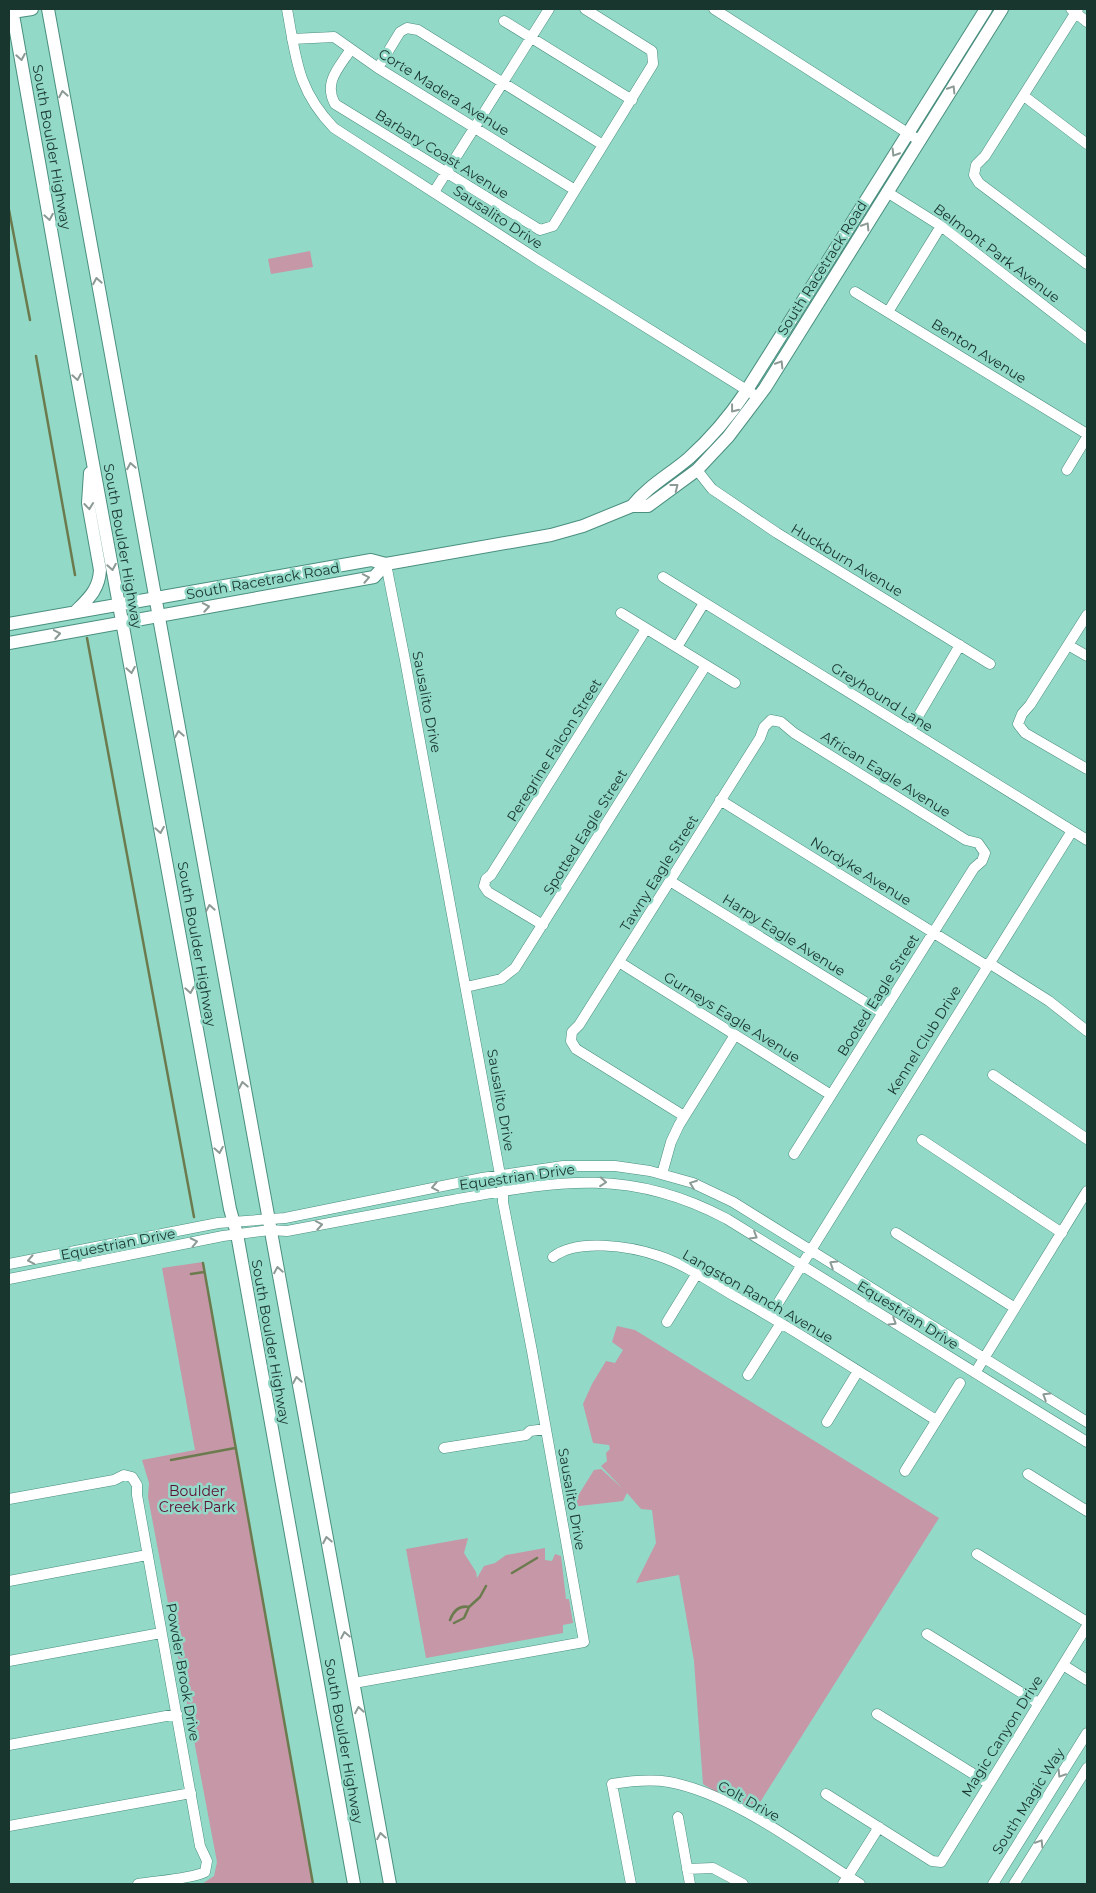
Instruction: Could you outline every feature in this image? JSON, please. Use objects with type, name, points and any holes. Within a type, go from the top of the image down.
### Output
[{"type":"main road","points":[[12,10],[32,9]]},
{"type":"main road","name":"South Boulder Highway","points":[[48,9],[390,1884]]},
{"type":"main road","name":"South Racetrack Road","points":[[9,624],[371,560],[386,564],[551,534],[606,518],[632,506],[645,491],[704,444],[747,390],[986,9]]},
{"type":"main road","name":"South Racetrack Road","points":[[632,506],[648,506],[697,470],[728,438],[758,398],[1002,9]]},
{"type":"main road","name":"South Boulder Highway","points":[[12,10],[92,458],[237,1234],[354,1884]]},
{"type":"main road","points":[[829,260],[840,267]]},
{"type":"main road","points":[[75,612],[95,591],[99,582],[100,570],[88,503],[92,458]]},
{"type":"main road","name":"South Racetrack Road","points":[[9,643],[374,577],[386,564]]},
{"type":"street","name":"Sausalito Drive","points":[[287,9],[292,39],[304,86],[323,116],[345,136],[758,398]]},
{"type":"street","points":[[434,192],[549,9]]},
{"type":"street","points":[[575,190],[654,64],[652,51],[586,9]]},
{"type":"street","points":[[714,9],[920,140]]},
{"type":"street","points":[[1087,22],[1074,10],[1024,96],[985,156],[976,165],[974,175],[979,183],[1087,264]]},
{"type":"street","points":[[504,21],[632,100]]},
{"type":"street","points":[[378,68],[400,32],[408,28],[418,30],[603,145]]},
{"type":"street","name":"Corte Madera Avenue","points":[[292,39],[329,36],[575,190]]},
{"type":"street","name":"Barbary Coast Avenue","points":[[351,49],[330,82],[330,93],[335,104],[540,230],[553,226],[575,190]]},
{"type":"street","points":[[1024,96],[1087,144]]},
{"type":"street","name":"Belmont Park Avenue","points":[[887,192],[941,226],[1087,339]]},
{"type":"street","points":[[888,312],[941,226]]},
{"type":"street","name":"Benton Avenue","points":[[856,292],[1087,436]]},
{"type":"street","points":[[1067,470],[1087,436]]},
{"type":"street","name":"Huckburn Avenue","points":[[697,470],[712,489],[777,533],[990,664]]},
{"type":"street","name":"Sausalito Drive","points":[[354,1683],[584,1642],[503,1202],[503,1191],[466,986],[386,564]]},
{"type":"street","name":"Greyhound Lane","points":[[663,577],[1087,840]]},
{"type":"street","points":[[676,647],[704,603]]},
{"type":"street","points":[[621,613],[735,683]]},
{"type":"street","points":[[1087,614],[1030,705],[1022,714],[1018,724],[1025,733],[1087,769]]},
{"type":"street","name":"Peregrine Falcon Street","points":[[543,925],[488,892],[484,886],[486,880],[492,875],[646,629]]},
{"type":"street","points":[[1068,645],[1087,656]]},
{"type":"street","points":[[910,730],[960,646]]},
{"type":"street","name":"Spotted Eagle Street","points":[[466,986],[493,982],[509,975],[543,925],[706,665]]},
{"type":"street","name":"Tawny Eagle Street","points":[[684,1116],[576,1049],[571,1041],[572,1032],[670,881],[760,738],[764,727],[771,720]]},
{"type":"street","name":"African Eagle Avenue","points":[[771,720],[781,722],[794,733],[966,840],[978,843],[985,852]]},
{"type":"street","name":"Nordyke Avenue","points":[[720,800],[933,933],[1049,1001],[1087,1031]]},
{"type":"street","name":"Kennel Club Drive","points":[[770,1316],[1072,831]]},
{"type":"street","name":"Booted Eagle Street","points":[[794,1154],[974,868],[982,861],[985,852]]},
{"type":"street","name":"Harpy Eagle Avenue","points":[[670,881],[883,1013]]},
{"type":"street","name":"Gurneys Eagle Avenue","points":[[619,962],[831,1095]]},
{"type":"street","points":[[662,1174],[671,1142],[684,1116],[736,1035]]},
{"type":"street","points":[[994,1076],[1087,1139]]},
{"type":"street","points":[[922,1140],[1062,1233]]},
{"type":"street","name":"Equestrian Drive","points":[[9,1279],[237,1234],[285,1218],[500,1175],[536,1169],[589,1165],[615,1166],[662,1174],[715,1193],[810,1249],[1087,1422]]},
{"type":"street","name":"Equestrian Drive","points":[[9,1264],[234,1221],[269,1224],[286,1231],[560,1182],[588,1181],[631,1185],[669,1194],[706,1208],[801,1264],[1087,1442]]},
{"type":"street","points":[[975,1373],[1087,1191]]},
{"type":"street","points":[[896,1233],[1015,1308]]},
{"type":"street","name":"Langston Ranch Avenue","points":[[553,1257],[561,1251],[578,1246],[613,1246],[659,1256],[770,1316],[936,1420]]},
{"type":"street","points":[[667,1322],[696,1275]]},
{"type":"street","points":[[748,1374],[781,1323]]},
{"type":"street","points":[[827,1422],[858,1371]]},
{"type":"street","points":[[905,1471],[960,1383]]},
{"type":"street","points":[[444,1448],[526,1436],[530,1431],[546,1432]]},
{"type":"street","points":[[1028,1474],[1087,1511]]},
{"type":"street","name":"Powder Brook Drive","points":[[9,1499],[114,1480],[124,1475],[132,1477],[137,1485],[137,1496],[200,1846],[207,1861],[205,1872],[195,1876],[182,1876],[138,1884]]},
{"type":"street","points":[[977,1554],[1087,1624]]},
{"type":"street","points":[[9,1581],[148,1555]]},
{"type":"street","name":"Magic Canyon Drive","points":[[879,1827],[932,1861],[941,1862],[1087,1624]]},
{"type":"street","points":[[9,1661],[161,1632]]},
{"type":"street","points":[[926,1634],[1038,1703]]},
{"type":"street","points":[[1063,1665],[1087,1680]]},
{"type":"street","points":[[9,1745],[177,1714]]},
{"type":"street","points":[[877,1714],[988,1783]]},
{"type":"street","name":"South Magic Way","points":[[993,1884],[1087,1733]]},
{"type":"street","points":[[1014,1884],[1087,1768]]},
{"type":"street","name":"Colt Drive","points":[[631,1884],[612,1784],[651,1781],[669,1782],[702,1791],[762,1822],[845,1880],[860,1884]]},
{"type":"street","points":[[9,1826],[191,1793]]},
{"type":"street","points":[[826,1794],[879,1827],[845,1880]]},
{"type":"street","points":[[678,1817],[690,1884]]},
{"type":"street","points":[[687,1869],[713,1868],[742,1884]]},
{"type":"green space","points":[[310,251],[313,267],[271,274],[268,259]]},
{"type":"green space","name":"Boulder Creek Park","points":[[203,1262],[313,1884],[202,1884],[214,1876],[217,1862],[148,1497],[149,1483],[142,1460],[195,1450],[162,1268]]},
{"type":"green space","points":[[617,1326],[635,1330],[939,1518],[752,1815],[703,1784],[694,1661],[679,1575],[636,1583],[656,1543],[652,1510],[641,1509],[627,1493],[623,1501],[571,1507],[594,1470],[601,1469],[622,1488],[601,1466],[607,1461],[606,1453],[610,1449],[609,1445],[593,1443],[583,1404],[606,1361],[615,1363],[623,1350],[612,1342]]},
{"type":"green space","points":[[468,1538],[464,1553],[476,1572],[477,1578],[484,1566],[495,1563],[506,1555],[545,1548],[545,1560],[552,1561],[555,1554],[561,1556],[566,1599],[569,1599],[573,1623],[563,1625],[563,1633],[426,1658],[406,1549]]},
{"type":"waterway","points":[[9,210],[30,320]]},
{"type":"waterway","points":[[36,356],[75,575]]},
{"type":"waterway","points":[[87,638],[194,1217]]},
{"type":"waterway","points":[[203,1263],[313,1884]]},
{"type":"waterway","points":[[191,1274],[204,1272]]},
{"type":"waterway","points":[[171,1460],[235,1448]]},
{"type":"waterway","points":[[512,1573],[537,1558]]},
{"type":"waterway","points":[[454,1623],[464,1618],[469,1607],[480,1597],[486,1586]]},
{"type":"waterway","points":[[450,1620],[457,1610],[462,1607],[469,1607]]}]
